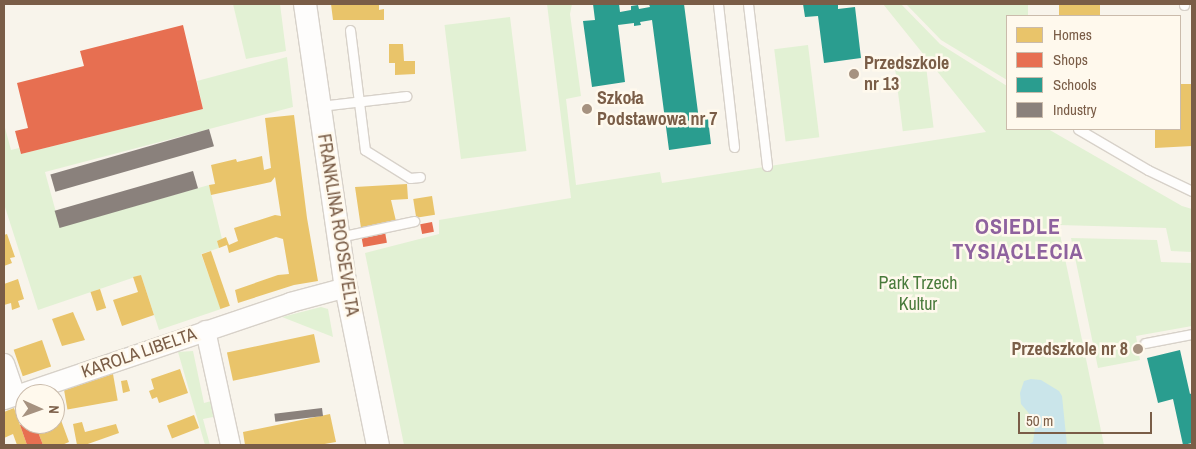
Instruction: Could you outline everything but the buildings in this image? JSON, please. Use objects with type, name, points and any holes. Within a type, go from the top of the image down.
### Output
[{"type":"street","name":"FRANKLINA ROOSEVELTA","points":[[305,4],[346,287],[378,445]]},
{"type":"street","name":"KAROLA LIBELTA","points":[[4,363],[9,397],[318,293],[346,287]]},
{"type":"street","name":"KAROLA LIBELTA","points":[[206,330],[230,445]]},
{"type":"lane","points":[[718,4],[734,148]]},
{"type":"lane","points":[[748,4],[767,166]]},
{"type":"lane","points":[[350,30],[365,150],[410,178],[420,176]]},
{"type":"lane","points":[[320,106],[406,96]]},
{"type":"lane","points":[[1080,130],[1148,170],[1192,191]]},
{"type":"lane","points":[[338,237],[414,221]]},
{"type":"lane","points":[[1145,343],[1192,334]]},
{"type":"green space","points":[[233,4],[280,4],[286,51],[246,59]]},
{"type":"green space","name":"Park Trzech Kultur","points":[[547,4],[572,4],[570,14],[581,96],[566,99],[576,185],[660,172],[662,183],[986,132],[883,4],[901,4],[940,44],[1006,85],[1006,130],[1050,130],[1182,206],[1192,209],[1192,252],[1171,251],[1166,228],[1058,225],[1104,445],[404,445],[365,253],[439,234],[439,220],[571,198]]},
{"type":"green space","points":[[906,4],[1028,4],[1028,15],[1006,15],[1006,79],[941,40]]},
{"type":"green space","points":[[510,17],[526,151],[461,159],[444,25]]},
{"type":"green space","points":[[808,45],[819,137],[786,141],[774,49]]},
{"type":"green space","points":[[287,57],[293,107],[45,172],[60,227],[209,185],[222,239],[217,241],[219,248],[201,254],[221,309],[159,330],[141,275],[38,310],[4,204],[4,124],[11,150],[19,148],[21,154],[203,109],[197,81]]},
{"type":"green space","points":[[926,66],[934,128],[903,131],[895,70]]},
{"type":"green space","points":[[1071,238],[1157,240],[1161,262],[1192,263],[1192,326],[1136,336],[1140,360],[1098,368]]},
{"type":"green space","points":[[321,307],[328,309],[333,337],[282,317]]},
{"type":"green space","points":[[193,351],[204,403],[215,400],[218,416],[203,419],[210,445],[205,445],[178,352]]},
{"type":"water","points":[[1031,379],[1041,380],[1059,391],[1062,396],[1067,445],[1027,445],[1033,442],[1035,428],[1032,417],[1021,404],[1020,393],[1024,381]]},
{"type":"place","name":"Przedszkole nr 13","points":[[854,74]]},
{"type":"place","name":"Szkoła Podstawowa nr 7","points":[[587,109]]},
{"type":"place","name":"Przedszkole nr 8","points":[[1138,349]]},
{"type":"district","name":"OSIEDLE TYSIĄCLECIA","points":[[1018,238]]}]
